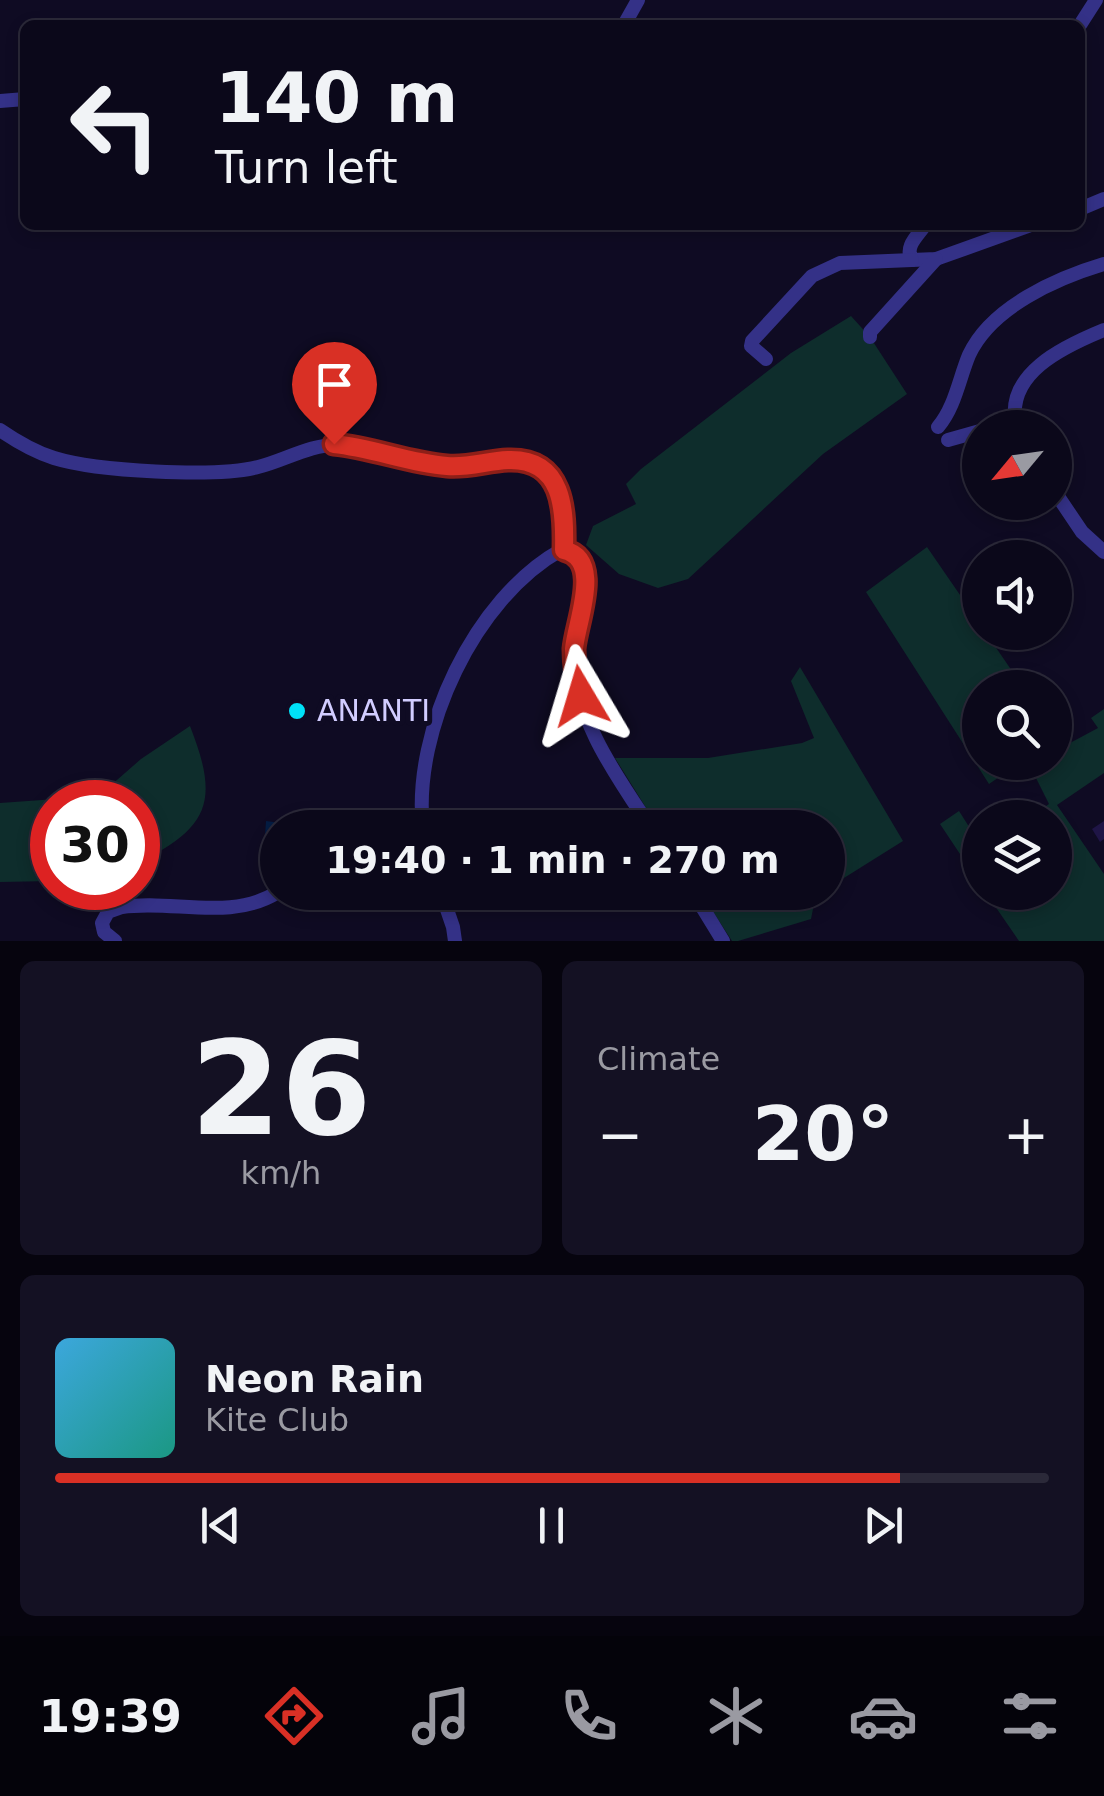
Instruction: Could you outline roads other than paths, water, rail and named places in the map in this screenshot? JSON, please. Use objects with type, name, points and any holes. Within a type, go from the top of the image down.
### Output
[{"type":"street","points":[[912,260],[910,244],[922,230]]},
{"type":"street","points":[[766,359],[751,346],[752,341],[812,276],[840,262],[936,259],[1016,230]]},
{"type":"street","points":[[870,337],[870,332],[936,259]]},
{"type":"street","points":[[962,432],[943,434],[966,362],[982,333],[1050,283],[1104,264]]},
{"type":"street","points":[[1014,410],[1032,372],[1052,354],[1104,330]]},
{"type":"street","points":[[0,430],[39,452],[81,464],[182,472],[254,468],[334,444],[452,467],[509,460],[527,462],[550,478],[562,498],[564,550]]},
{"type":"street","points":[[1072,517],[1097,549],[1104,552]]},
{"type":"street","points":[[423,810],[423,780],[430,741],[469,644],[500,603],[564,550]]},
{"type":"street","points":[[564,550],[579,558],[586,580],[574,649],[581,696],[613,771],[639,810]]},
{"type":"street","points":[[115,941],[104,932],[102,923],[108,912],[122,907],[226,907],[260,900]]},
{"type":"street","points":[[448,910],[455,941]]},
{"type":"street","points":[[705,910],[723,941]]},
{"type":"place","name":"ΑΝΑΝΤΙ","points":[[297,711]]}]
